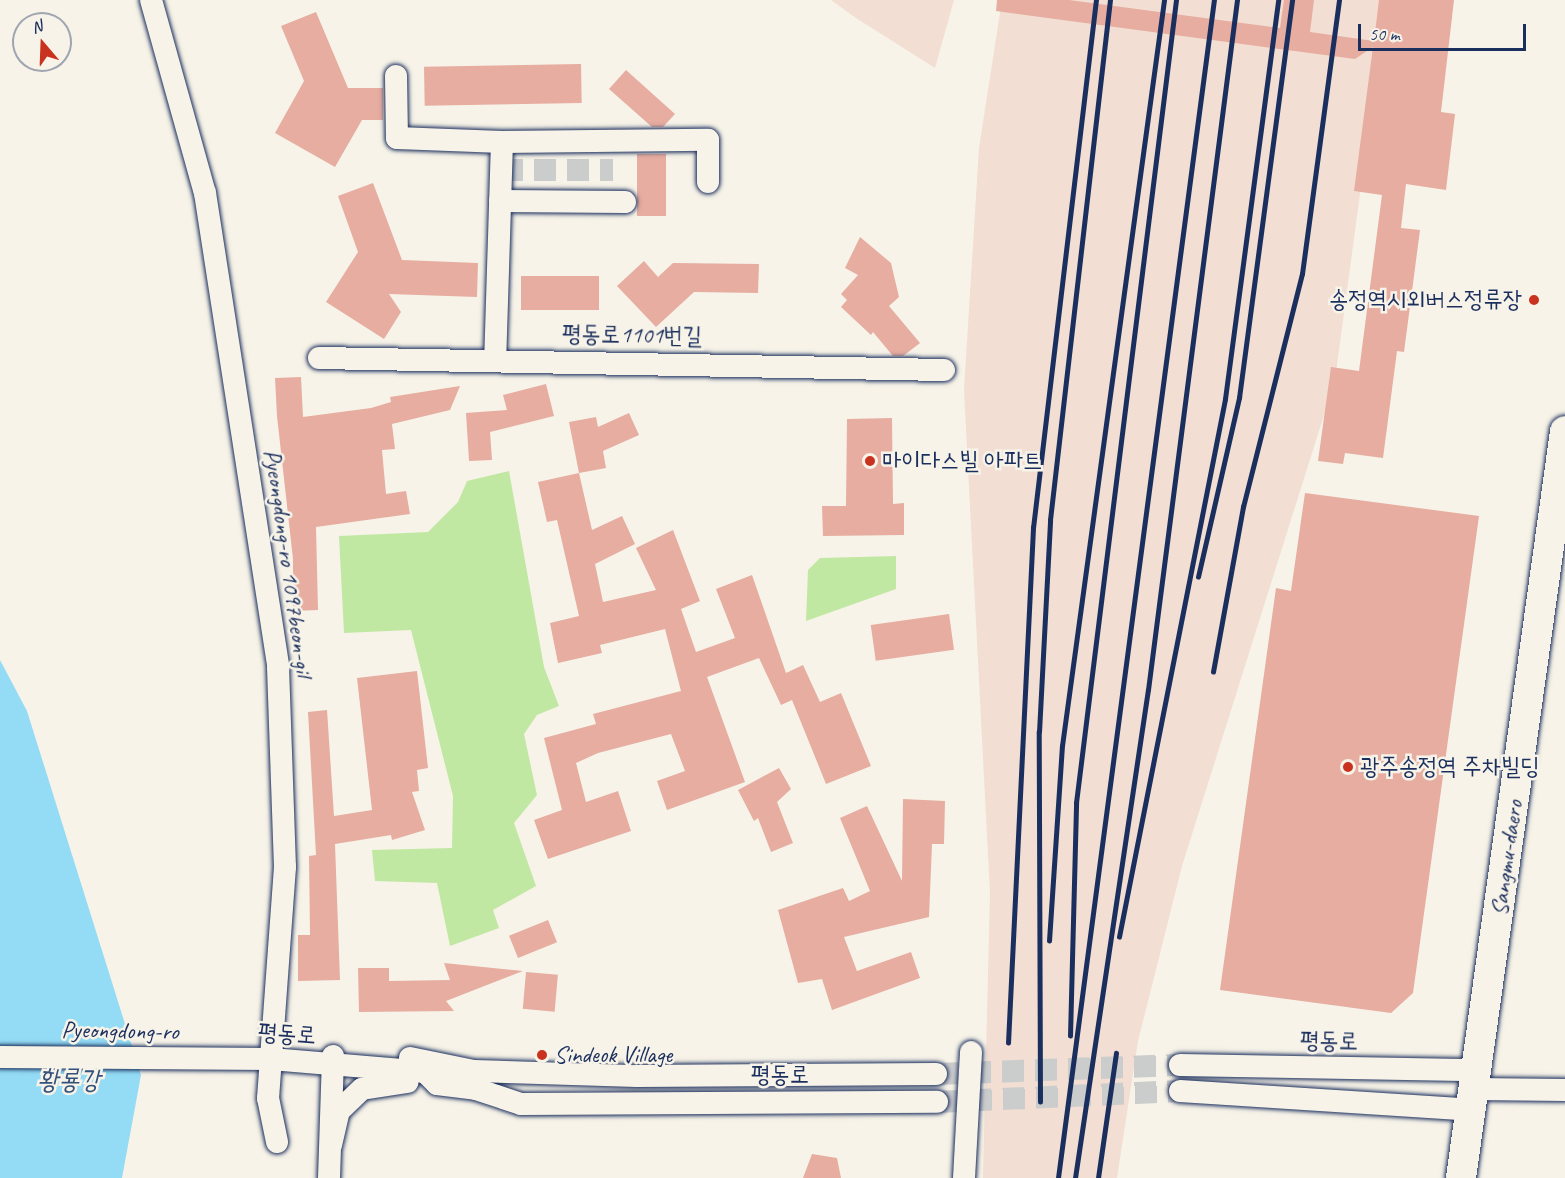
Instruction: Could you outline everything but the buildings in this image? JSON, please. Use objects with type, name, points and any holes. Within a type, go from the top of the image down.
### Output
[{"type":"main road","name":"Sangmu-daero","points":[[1461,1178],[1562,472],[1565,431]]},
{"type":"street","name":"Pyeongdong-ro 1097beon-gil","points":[[151,0],[205,193],[278,667],[285,867],[268,1098],[277,1142]]},
{"type":"street","points":[[396,76],[397,138],[502,142],[708,140],[708,182]]},
{"type":"street","points":[[495,359],[502,142]]},
{"type":"street","points":[[500,201],[625,202]]},
{"type":"street","name":"평동로1101번길","points":[[319,358],[495,359],[944,370]]},
{"type":"street","points":[[964,1178],[971,1052]]},
{"type":"street","name":"Pyeongdong-ro","points":[[0,1057],[242,1060]]},
{"type":"street","name":"평동로","points":[[242,1060],[405,1058],[474,1071],[614,1075],[936,1074]]},
{"type":"street","name":"평동로","points":[[333,1060],[425,1072],[437,1084],[476,1089],[521,1104],[937,1102]]},
{"type":"street","points":[[329,1178],[333,1060]]},
{"type":"street","name":"평동로","points":[[1180,1065],[1474,1090]]},
{"type":"street","points":[[331,1145],[339,1111],[362,1089],[383,1083],[437,1084]]},
{"type":"street","points":[[1180,1091],[1565,1090]]},
{"type":"shaded area","points":[[831,0],[954,0],[935,68],[856,18]]},
{"type":"shaded area","points":[[1002,0],[1386,0],[1335,380],[1182,866],[1138,1041],[1117,1178],[983,1178],[990,893],[964,390],[979,148]]},
{"type":"green space","points":[[509,471],[544,667],[559,706],[537,715],[524,734],[537,795],[514,823],[536,886],[493,910],[499,928],[450,946],[437,883],[375,881],[372,850],[452,848],[453,796],[411,630],[344,633],[339,536],[428,532],[458,502],[467,481]]},
{"type":"green space","points":[[896,556],[896,589],[806,621],[808,570],[820,558]]},
{"type":"water","name":"황룡강","points":[[0,660],[27,711],[141,1075],[122,1178],[0,1178]]},
{"type":"tunnel","points":[[501,170],[613,170]]},
{"type":"tunnel","points":[[936,1074],[1180,1065]]},
{"type":"tunnel","points":[[937,1102],[1180,1091]]},
{"type":"railway","points":[[1008,1043],[1033,528],[1096,0]]},
{"type":"railway","points":[[1040,1102],[1039,732],[1050,520],[1110,0]]},
{"type":"railway","points":[[1049,941],[1062,746],[1164,0]]},
{"type":"railway","points":[[1070,1036],[1076,803],[1176,0]]},
{"type":"railway","points":[[1058,1178],[1214,0]]},
{"type":"railway","points":[[1075,1178],[1148,690],[1237,0]]},
{"type":"railway","points":[[1119,937],[1225,399],[1278,0]]},
{"type":"railway","points":[[1198,577],[1239,398],[1292,0]]},
{"type":"railway","points":[[1213,672],[1243,507],[1302,274],[1339,0]]},
{"type":"railway","points":[[1098,1178],[1116,1053]]},
{"type":"place","name":"송정역시외버스정류장","points":[[1534,300]]},
{"type":"place","name":"마이다스빌 아파트","points":[[870,461]]},
{"type":"place","name":"광주송정역 주차빌딩","points":[[1348,767]]},
{"type":"place","name":"Sindeok Village","points":[[542,1055]]}]
